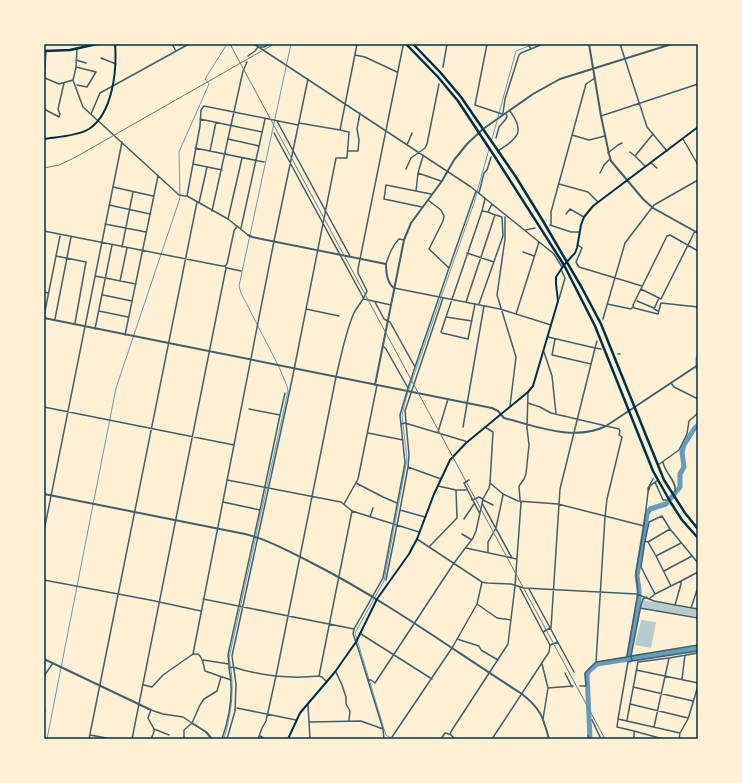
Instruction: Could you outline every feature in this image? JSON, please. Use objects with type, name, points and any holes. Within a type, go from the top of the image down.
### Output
[{"type":"main road","points":[[45,50],[77,48],[97,44]]},
{"type":"main road","points":[[44,139],[80,132],[88,129],[99,121],[107,107],[112,86],[116,64],[115,44]]},
{"type":"main road","points":[[413,44],[440,72],[461,97],[524,189],[567,262],[601,324],[658,465],[673,496],[698,529]]},
{"type":"main road","points":[[404,45],[438,77],[458,101],[562,267],[595,326],[658,480],[682,520],[698,538]]},
{"type":"main road","points":[[288,739],[296,720],[335,672],[356,642],[378,600],[402,565],[417,539],[450,460],[466,443],[528,392],[535,382],[558,301],[556,277],[562,267],[575,253],[578,244],[579,232],[584,217],[588,211],[698,127]]},
{"type":"street","points":[[172,44],[176,52]]},
{"type":"street","points":[[91,114],[100,93],[189,44]]},
{"type":"street","points":[[254,44],[479,193],[520,228],[526,230],[554,254],[562,267],[565,280],[558,301]]},
{"type":"street","points":[[258,47],[264,47],[270,44]]},
{"type":"street","points":[[340,130],[357,44]]},
{"type":"street","points":[[443,67],[447,44]]},
{"type":"street","points":[[487,44],[475,105],[504,114]]},
{"type":"street","points":[[528,44],[531,49]]},
{"type":"street","points":[[496,138],[500,127],[507,116],[504,114],[505,99],[519,54],[543,44]]},
{"type":"street","points":[[589,44],[608,153],[614,166],[643,199],[653,208],[697,231],[688,245],[661,299],[659,298],[654,308]]},
{"type":"street","points":[[620,44],[647,127],[667,151]]},
{"type":"street","points":[[344,504],[358,479],[404,240],[411,223],[442,181],[463,148],[483,129],[504,114],[533,94],[560,79],[672,44]]},
{"type":"street","points":[[258,739],[268,714],[336,377],[348,328],[354,313],[364,300],[367,291],[358,273],[358,269],[397,72],[404,45]]},
{"type":"street","points":[[248,56],[258,47]]},
{"type":"street","points":[[77,48],[76,67],[73,80],[76,84],[83,107],[179,195],[186,196],[228,219],[252,237],[386,264]]},
{"type":"street","points":[[44,81],[45,50]]},
{"type":"street","points":[[355,55],[365,57],[397,72]]},
{"type":"street","points":[[101,58],[116,64]]},
{"type":"street","points":[[76,60],[86,63]]},
{"type":"street","points":[[212,211],[243,71],[247,62]]},
{"type":"street","points":[[76,67],[96,72],[87,87],[76,84]]},
{"type":"street","points":[[45,78],[59,84],[73,80]]},
{"type":"street","points":[[579,232],[571,232],[551,224],[551,212],[586,84],[595,78]]},
{"type":"street","points":[[193,654],[250,360],[308,79]]},
{"type":"street","points":[[44,110],[59,117],[60,114],[58,108],[64,83]]},
{"type":"street","points":[[406,168],[411,158],[425,148],[427,144],[439,84]]},
{"type":"street","points":[[601,116],[697,84],[698,87]]},
{"type":"street","points":[[186,196],[193,164],[201,110],[204,106],[265,119],[349,132],[347,158],[336,158],[295,369],[232,656],[230,710],[222,739]]},
{"type":"street","points":[[498,151],[516,137],[518,125],[516,119],[510,111]]},
{"type":"street","points":[[348,151],[358,150],[359,140],[357,129],[360,113]]},
{"type":"street","points":[[200,119],[262,132]]},
{"type":"street","points":[[241,229],[265,119]]},
{"type":"street","points":[[277,121],[350,256]]},
{"type":"street","points":[[210,151],[216,122]]},
{"type":"street","points":[[274,133],[364,300]]},
{"type":"street","points":[[407,145],[412,134]]},
{"type":"street","points":[[635,156],[652,134]]},
{"type":"street","points":[[572,135],[589,140],[605,136]]},
{"type":"street","points":[[228,139],[259,146]]},
{"type":"street","points":[[683,139],[698,165]]},
{"type":"street","points":[[44,532],[122,142]]},
{"type":"street","points":[[608,153],[622,143]]},
{"type":"street","points":[[195,148],[264,162]]},
{"type":"street","points":[[630,152],[646,167]]},
{"type":"street","points":[[416,191],[418,173],[423,156]]},
{"type":"street","points":[[479,193],[484,173],[487,170],[491,157]]},
{"type":"street","points":[[228,219],[242,158]]},
{"type":"street","points":[[600,173],[610,159]]},
{"type":"street","points":[[651,163],[657,168]]},
{"type":"street","points":[[193,164],[222,170]]},
{"type":"street","points":[[89,739],[185,259],[207,167]]},
{"type":"street","points":[[418,173],[442,181]]},
{"type":"street","points":[[125,335],[158,176]]},
{"type":"street","points":[[603,319],[625,243],[654,205],[698,180]]},
{"type":"street","points":[[559,184],[588,192],[598,202]]},
{"type":"street","points":[[422,207],[384,199],[386,185],[432,194]]},
{"type":"street","points":[[113,187],[153,196]]},
{"type":"street","points":[[384,739],[383,729],[353,634],[354,629],[383,578],[392,524],[405,463],[400,410],[476,191]]},
{"type":"street","points":[[122,247],[133,192]]},
{"type":"street","points":[[475,304],[468,339],[441,332],[486,199]]},
{"type":"street","points":[[428,200],[441,210],[444,216],[429,249],[449,268]]},
{"type":"street","points":[[488,212],[492,204]]},
{"type":"street","points":[[109,205],[150,214]]},
{"type":"street","points":[[566,214],[570,209],[584,217]]},
{"type":"street","points":[[479,304],[503,236],[502,217],[482,210]]},
{"type":"street","points":[[466,302],[495,215]]},
{"type":"street","points":[[505,217],[505,239],[497,295],[500,309],[516,357],[510,406]]},
{"type":"street","points":[[105,224],[146,232]]},
{"type":"street","points":[[132,739],[144,685],[158,602],[176,520],[226,267],[234,231],[237,226]]},
{"type":"street","points":[[526,230],[535,228]]},
{"type":"street","points":[[44,231],[241,271]]},
{"type":"street","points":[[60,235],[44,317],[168,344],[492,408],[504,418],[527,424],[574,433],[591,432],[606,426],[698,365]]},
{"type":"street","points":[[633,307],[667,236],[670,235],[698,251]]},
{"type":"street","points":[[55,320],[71,237]]},
{"type":"street","points":[[404,240],[399,239],[386,264],[388,279],[391,286],[394,288],[479,304],[551,325]]},
{"type":"street","points":[[516,314],[539,242]]},
{"type":"street","points":[[578,244],[582,248],[576,262],[579,267],[642,286]]},
{"type":"street","points":[[95,329],[112,245]]},
{"type":"street","points":[[120,281],[127,248]]},
{"type":"street","points":[[523,252],[534,256]]},
{"type":"street","points":[[467,253],[494,262]]},
{"type":"street","points":[[56,256],[86,262],[74,324]]},
{"type":"street","points":[[95,276],[136,284]]},
{"type":"street","points":[[641,289],[659,298]]},
{"type":"street","points":[[44,292],[48,293]]},
{"type":"street","points":[[102,295],[132,301]]},
{"type":"street","points":[[386,580],[410,455],[404,411],[443,298]]},
{"type":"street","points":[[364,300],[391,305]]},
{"type":"street","points":[[637,301],[659,311]]},
{"type":"street","points":[[375,302],[384,319],[390,322],[415,367]]},
{"type":"street","points":[[607,304],[631,309],[633,307],[658,314],[661,303],[698,307]]},
{"type":"street","points":[[463,427],[484,306]]},
{"type":"street","points":[[306,309],[339,316]]},
{"type":"street","points":[[99,311],[129,317]]},
{"type":"street","points":[[446,317],[472,321]]},
{"type":"street","points":[[548,337],[601,349]]},
{"type":"street","points":[[555,339],[552,355],[591,364]]},
{"type":"street","points":[[551,628],[560,489],[597,341]]},
{"type":"street","points":[[383,346],[407,390]]},
{"type":"street","points":[[544,352],[552,376],[556,414]]},
{"type":"street","points":[[671,383],[674,387],[698,399]]},
{"type":"street","points":[[450,734],[508,644],[515,586],[521,503],[519,486],[526,474],[528,452],[528,392]]},
{"type":"street","points":[[229,664],[228,655],[285,393]]},
{"type":"street","points":[[438,432],[448,399]]},
{"type":"street","points":[[528,403],[556,414],[619,429],[619,435],[622,438],[604,516],[596,662]]},
{"type":"street","points":[[282,406],[287,407]]},
{"type":"street","points":[[44,407],[234,444]]},
{"type":"street","points":[[249,409],[280,415]]},
{"type":"street","points":[[658,465],[679,450],[687,434],[689,420],[698,413]]},
{"type":"street","points":[[401,424],[438,432],[466,443]]},
{"type":"street","points":[[368,680],[375,683],[454,563],[472,540],[476,531],[483,499],[490,483],[493,432],[485,427]]},
{"type":"street","points":[[368,433],[403,440]]},
{"type":"street","points":[[663,462],[665,470],[675,487],[675,491]]},
{"type":"street","points":[[408,468],[441,479]]},
{"type":"street","points":[[627,656],[638,589],[636,572],[644,526],[648,488],[653,479]]},
{"type":"street","points":[[227,480],[341,502],[352,512],[420,532]]},
{"type":"street","points":[[470,480],[464,483],[466,490],[480,514]]},
{"type":"street","points":[[648,492],[650,486],[658,480]]},
{"type":"street","points":[[655,482],[663,500],[666,500]]},
{"type":"street","points":[[356,483],[383,498],[397,503]]},
{"type":"street","points":[[490,483],[503,494],[520,502],[558,504],[644,526]]},
{"type":"street","points":[[438,486],[456,490],[466,490]]},
{"type":"street","points":[[429,547],[457,518],[456,490]]},
{"type":"street","points":[[44,494],[254,536],[300,557],[339,576],[372,596],[522,694],[533,703],[543,719],[548,739]]},
{"type":"street","points":[[488,552],[488,542],[496,528],[503,494]]},
{"type":"street","points":[[472,500],[479,497],[493,505]]},
{"type":"street","points":[[223,502],[260,510]]},
{"type":"street","points":[[482,503],[512,558]]},
{"type":"street","points":[[464,519],[474,504]]},
{"type":"street","points":[[370,517],[373,508]]},
{"type":"street","points":[[400,510],[425,517]]},
{"type":"street","points":[[319,676],[352,512]]},
{"type":"street","points":[[655,594],[641,567],[647,542],[649,522],[662,516],[670,530],[698,563]]},
{"type":"street","points":[[647,542],[670,530]]},
{"type":"street","points":[[462,534],[472,540]]},
{"type":"street","points":[[417,539],[482,582],[511,584],[519,587],[554,590],[637,594],[674,605],[698,609]]},
{"type":"street","points":[[647,542],[671,586]]},
{"type":"street","points":[[656,556],[681,543]]},
{"type":"street","points":[[466,548],[517,559]]},
{"type":"street","points":[[663,571],[692,556]]},
{"type":"street","points":[[650,599],[655,594],[698,572]]},
{"type":"street","points":[[44,580],[201,611]]},
{"type":"street","points":[[674,605],[681,581]]},
{"type":"street","points":[[392,737],[458,638],[477,604],[482,582]]},
{"type":"street","points":[[691,608],[698,586]]},
{"type":"street","points":[[492,739],[549,652],[550,645],[519,587]]},
{"type":"street","points":[[529,588],[574,672]]},
{"type":"street","points":[[632,661],[631,656],[640,608],[643,600],[647,597]]},
{"type":"street","points":[[203,599],[354,629]]},
{"type":"street","points":[[477,604],[497,618],[511,620]]},
{"type":"street","points":[[640,608],[698,618]]},
{"type":"street","points":[[543,632],[551,628]]},
{"type":"street","points":[[360,633],[432,679]]},
{"type":"street","points":[[458,638],[478,646],[481,650],[498,660]]},
{"type":"street","points":[[550,645],[558,642]]},
{"type":"street","points":[[580,686],[586,686],[585,673],[596,662],[698,645]]},
{"type":"street","points":[[629,646],[633,647]]},
{"type":"street","points":[[627,720],[638,662],[698,652]]},
{"type":"street","points":[[663,739],[617,726],[628,662],[698,652]]},
{"type":"street","points":[[144,685],[152,687],[163,675],[193,654],[198,654],[203,660],[205,671],[231,680]]},
{"type":"street","points":[[682,680],[685,655]]},
{"type":"street","points":[[654,727],[669,658]]},
{"type":"street","points":[[44,659],[139,705],[163,714],[183,717],[206,732],[212,739]]},
{"type":"street","points":[[203,660],[229,664],[232,667],[236,684],[235,711],[227,739]]},
{"type":"street","points":[[44,676],[53,663]]},
{"type":"street","points":[[542,664],[548,688],[543,719]]},
{"type":"street","points":[[232,667],[276,676],[319,676],[327,682]]},
{"type":"street","points":[[636,670],[698,684],[688,718],[679,739]]},
{"type":"street","points":[[335,672],[339,677],[346,697],[346,704],[350,711],[349,720]]},
{"type":"street","points":[[548,688],[573,687],[565,673]]},
{"type":"street","points":[[184,739],[184,730],[192,723],[204,699],[216,691],[221,677]]},
{"type":"street","points":[[633,687],[693,701]]},
{"type":"street","points":[[308,704],[310,739]]},
{"type":"street","points":[[630,704],[688,718]]},
{"type":"street","points":[[237,708],[296,720]]},
{"type":"street","points":[[151,710],[148,718],[154,729],[169,735]]},
{"type":"street","points":[[618,719],[680,734]]},
{"type":"street","points":[[309,722],[349,720],[364,721],[383,729]]},
{"type":"street","points":[[592,720],[601,739]]},
{"type":"street","points":[[151,739],[154,729]]},
{"type":"street","points":[[634,731],[634,739]]},
{"type":"street","points":[[441,739],[445,733],[450,734],[455,739]]},
{"type":"street","points":[[90,735],[112,739]]},
{"type":"street","points":[[260,736],[265,739]]},
{"type":"shaded area","points":[[643,600],[698,610],[698,617],[644,608],[641,607]]},
{"type":"shaded area","points":[[641,620],[656,622],[651,648],[635,645]]},
{"type":"waterway","points":[[47,739],[116,388],[180,198],[179,152],[209,84],[205,79],[227,44]]},
{"type":"waterway","points":[[224,739],[232,698],[232,679],[229,658],[288,391],[279,367],[241,293],[239,286],[291,44]]},
{"type":"waterway","points":[[498,117],[516,51],[534,44]]},
{"type":"waterway","points":[[492,139],[497,121]]},
{"type":"waterway","points":[[392,739],[386,735],[355,633],[384,581],[407,459],[402,415],[406,398],[474,203],[489,149]]},
{"type":"waterway","points":[[698,358],[698,368]]},
{"type":"waterway","points":[[628,659],[639,599],[637,576],[647,514],[650,509],[666,504],[680,487],[680,474],[684,467],[682,452],[684,445],[698,425]]},
{"type":"waterway","points":[[590,739],[587,674],[597,664],[698,648]]},
{"type":"railway","points":[[230,44],[605,739]]},
{"type":"railway","points":[[44,168],[59,165],[74,158],[274,44]]}]
